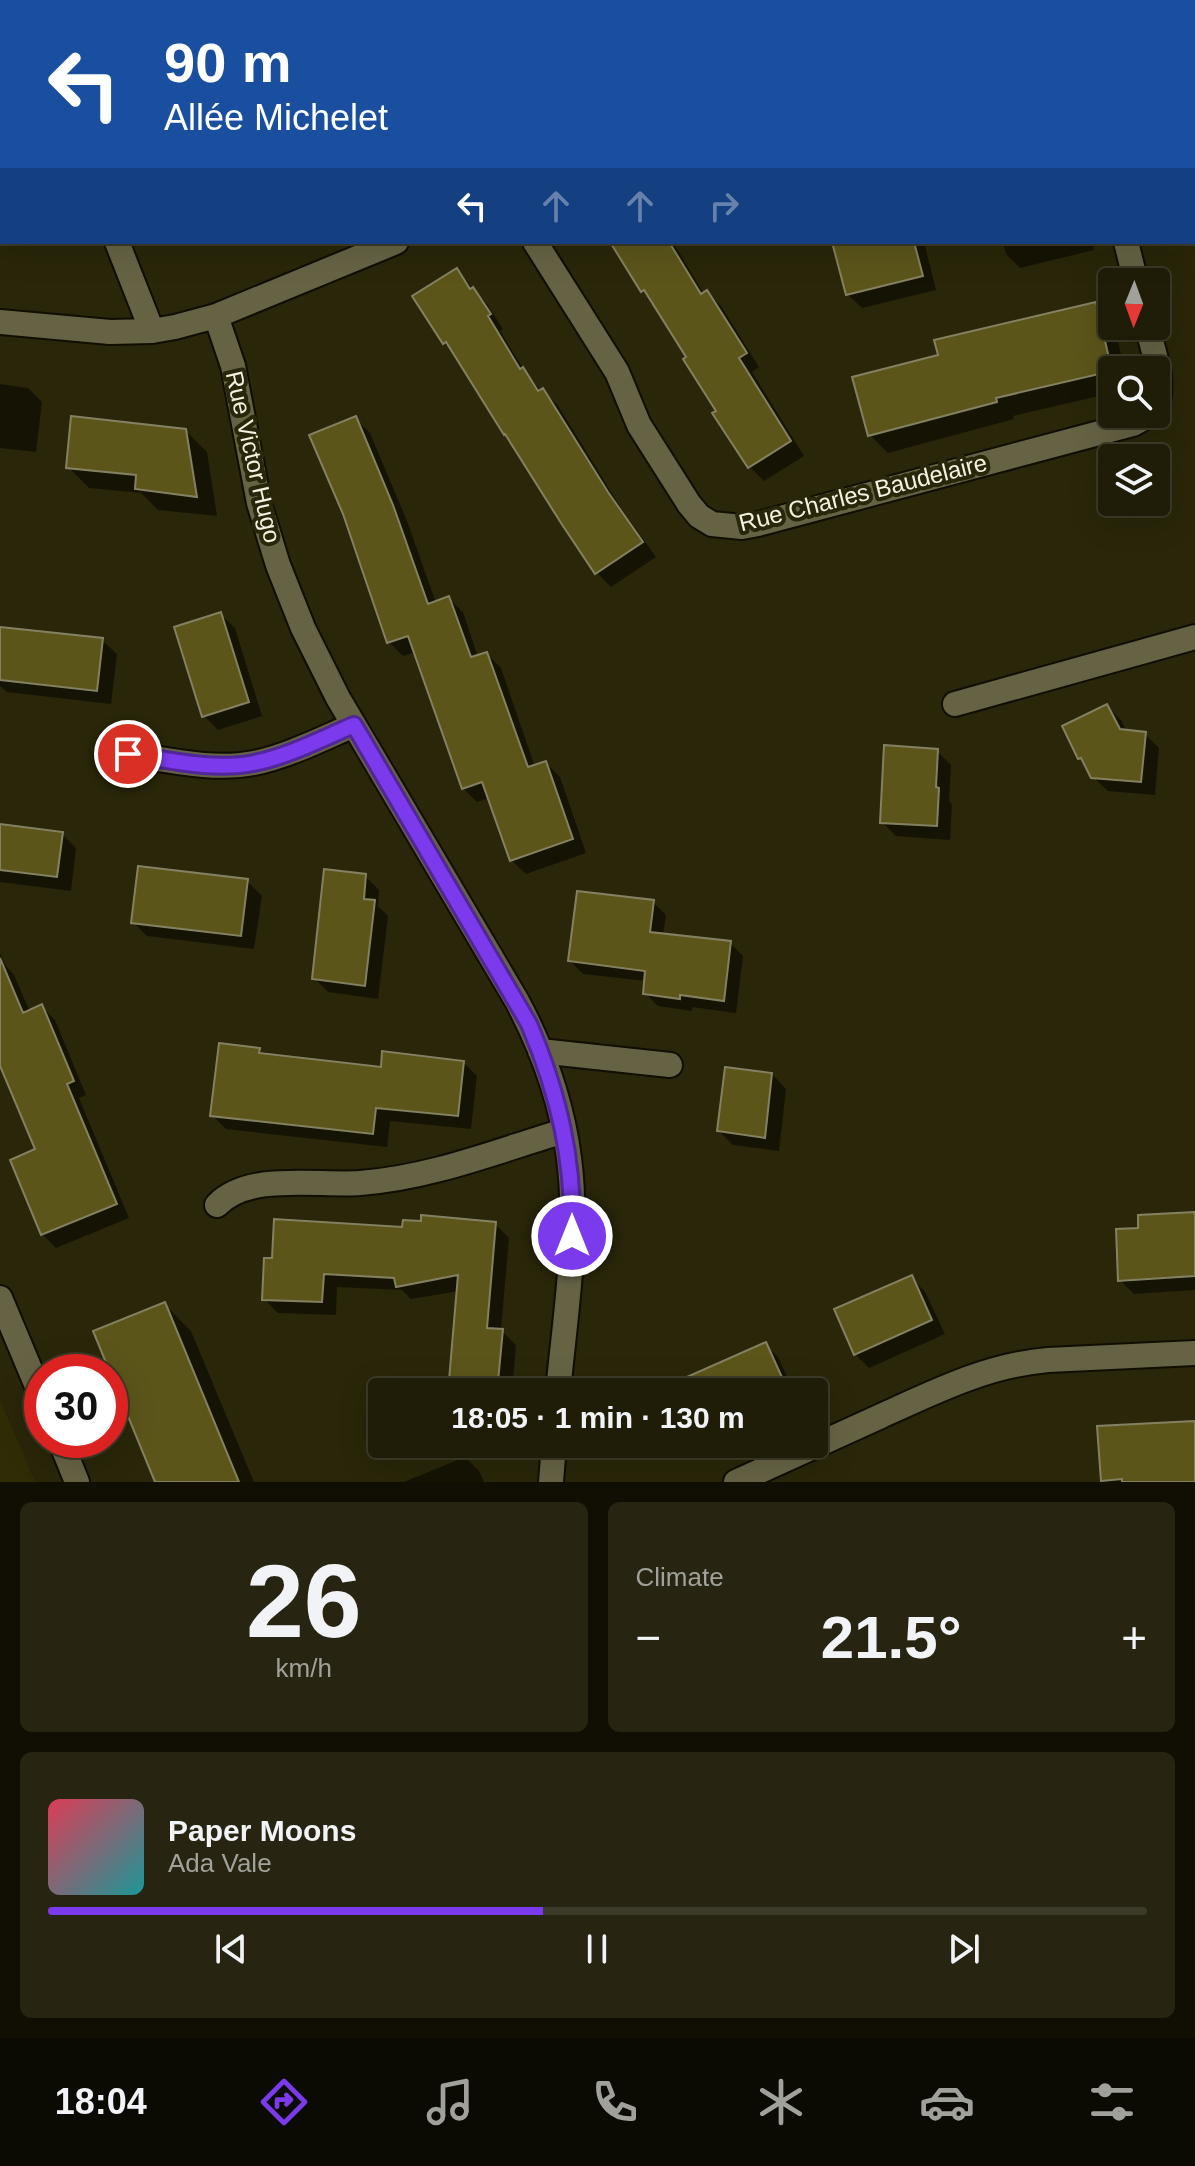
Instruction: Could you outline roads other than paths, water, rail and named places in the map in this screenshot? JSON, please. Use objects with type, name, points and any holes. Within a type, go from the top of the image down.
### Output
[{"type":"street","points":[[118,244],[152,331]]},
{"type":"street","points":[[0,322],[110,332],[152,331],[194,324],[391,244]]},
{"type":"street","name":"Rue Charles Baudelaire","points":[[536,244],[617,372],[639,425],[689,504],[699,516],[712,524],[726,527],[758,524],[1118,428]]},
{"type":"street","points":[[1126,244],[1132,268]]},
{"type":"street","name":"Rue Victor Hugo","points":[[216,316],[233,366],[259,503],[290,597],[322,669],[517,1001],[550,1077],[569,1159],[572,1224],[559,1378]]},
{"type":"street","points":[[955,704],[1195,637]]},
{"type":"street","points":[[128,754],[232,766],[253,763],[300,748],[354,725]]},
{"type":"street","points":[[540,1051],[670,1065]]},
{"type":"street","points":[[217,1205],[225,1197],[250,1187],[359,1183],[409,1177],[564,1131]]},
{"type":"street","points":[[0,1298],[24,1355]]},
{"type":"street","points":[[736,1482],[983,1372],[1036,1361],[1195,1353]]},
{"type":"street","points":[[67,1458],[77,1482]]},
{"type":"street","points":[[551,1482],[553,1458]]}]
